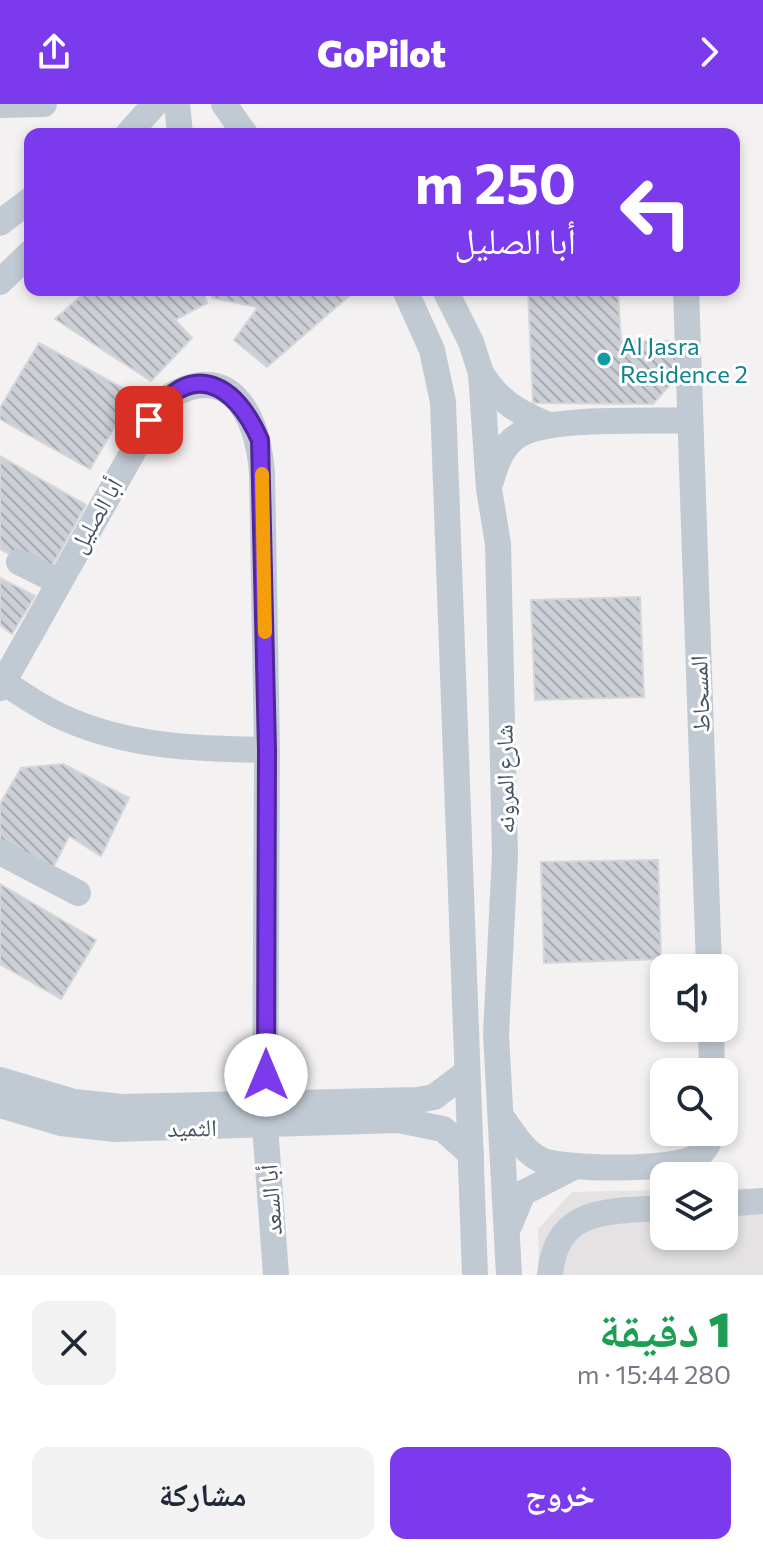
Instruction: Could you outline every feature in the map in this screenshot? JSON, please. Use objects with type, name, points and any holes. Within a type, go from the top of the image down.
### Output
[{"type":"street","points":[[0,105],[44,104]]},
{"type":"street","points":[[133,128],[155,104]]},
{"type":"street","points":[[177,104],[179,128]]},
{"type":"street","points":[[217,104],[218,128]]},
{"type":"street","points":[[224,104],[241,128]]},
{"type":"street","points":[[0,204],[24,199]]},
{"type":"street","points":[[0,223],[24,203]]},
{"type":"street","points":[[2,277],[24,258]]},
{"type":"street","name":"شارع المرونه","points":[[408,296],[432,350],[443,402],[475,1275]]},
{"type":"street","name":"شارع المرونه","points":[[448,296],[471,342],[481,373],[489,489],[498,544],[505,855],[496,1034],[503,1119],[509,1275]]},
{"type":"street","name":"المسحاط","points":[[686,296],[709,954]]},
{"type":"street","points":[[481,373],[491,390],[517,413],[549,425]]},
{"type":"street","name":"أبا الصليل","points":[[265,1115],[267,750],[260,440],[249,415],[226,389],[205,382],[184,386],[161,402],[57,581],[2,685],[59,716],[131,740],[187,748],[267,750]]},
{"type":"street","points":[[489,489],[497,461],[520,434],[549,425],[690,420]]},
{"type":"street","points":[[19,562],[57,581]]},
{"type":"street","points":[[0,852],[78,893]]},
{"type":"street","name":"الثميد","points":[[0,1105],[61,1123],[115,1129],[418,1100],[434,1097],[466,1073]]},
{"type":"street","name":"الثميد","points":[[0,1080],[74,1102],[123,1107],[414,1122],[450,1132],[471,1154]]},
{"type":"street","name":"أبا السعد","points":[[265,1115],[276,1275]]},
{"type":"street","points":[[503,1119],[523,1147],[538,1158],[572,1168],[671,1164],[693,1159],[708,1146]]},
{"type":"street","points":[[613,1166],[618,1212]]},
{"type":"street","points":[[508,1235],[514,1209],[523,1193],[538,1182],[572,1168]]},
{"type":"street","points":[[738,1203],[763,1201]]},
{"type":"street","points":[[550,1275],[553,1249],[563,1231],[577,1219],[650,1209]]},
{"type":"shaded area","points":[[763,1188],[763,1275],[539,1275],[538,1229],[572,1192],[650,1190],[650,1250],[738,1250],[738,1189]]},
{"type":"building","points":[[81,296],[205,296],[207,303],[175,320],[192,338],[151,381],[55,319]]},
{"type":"building","points":[[349,296],[267,367],[234,340],[258,307],[212,298]]},
{"type":"building","name":"Al Jasra Residence 2","points":[[528,296],[618,296],[621,341],[676,341],[677,377],[653,404],[533,403]]},
{"type":"building","points":[[39,343],[134,394],[90,469],[0,419],[0,408]]},
{"type":"building","points":[[0,456],[86,505],[47,575],[0,549]]},
{"type":"building","points":[[0,578],[35,596],[12,634],[0,625]]},
{"type":"building","points":[[640,597],[644,697],[535,700],[531,600]]},
{"type":"building","points":[[63,764],[129,798],[101,856],[69,836],[49,876],[0,850],[0,804],[21,768]]},
{"type":"building","points":[[658,860],[661,954],[650,954],[650,959],[544,963],[541,862]]},
{"type":"building","points":[[0,884],[96,940],[61,999],[0,964]]},
{"type":"slow traffic","points":[[262,474],[265,632]]},
{"type":"place","name":"Al Jasra Residence 2","points":[[604,359]]},
{"type":"route","points":[[149,420],[161,402],[184,386],[205,382],[226,389],[249,415],[260,440],[267,750],[266,1075]]}]
